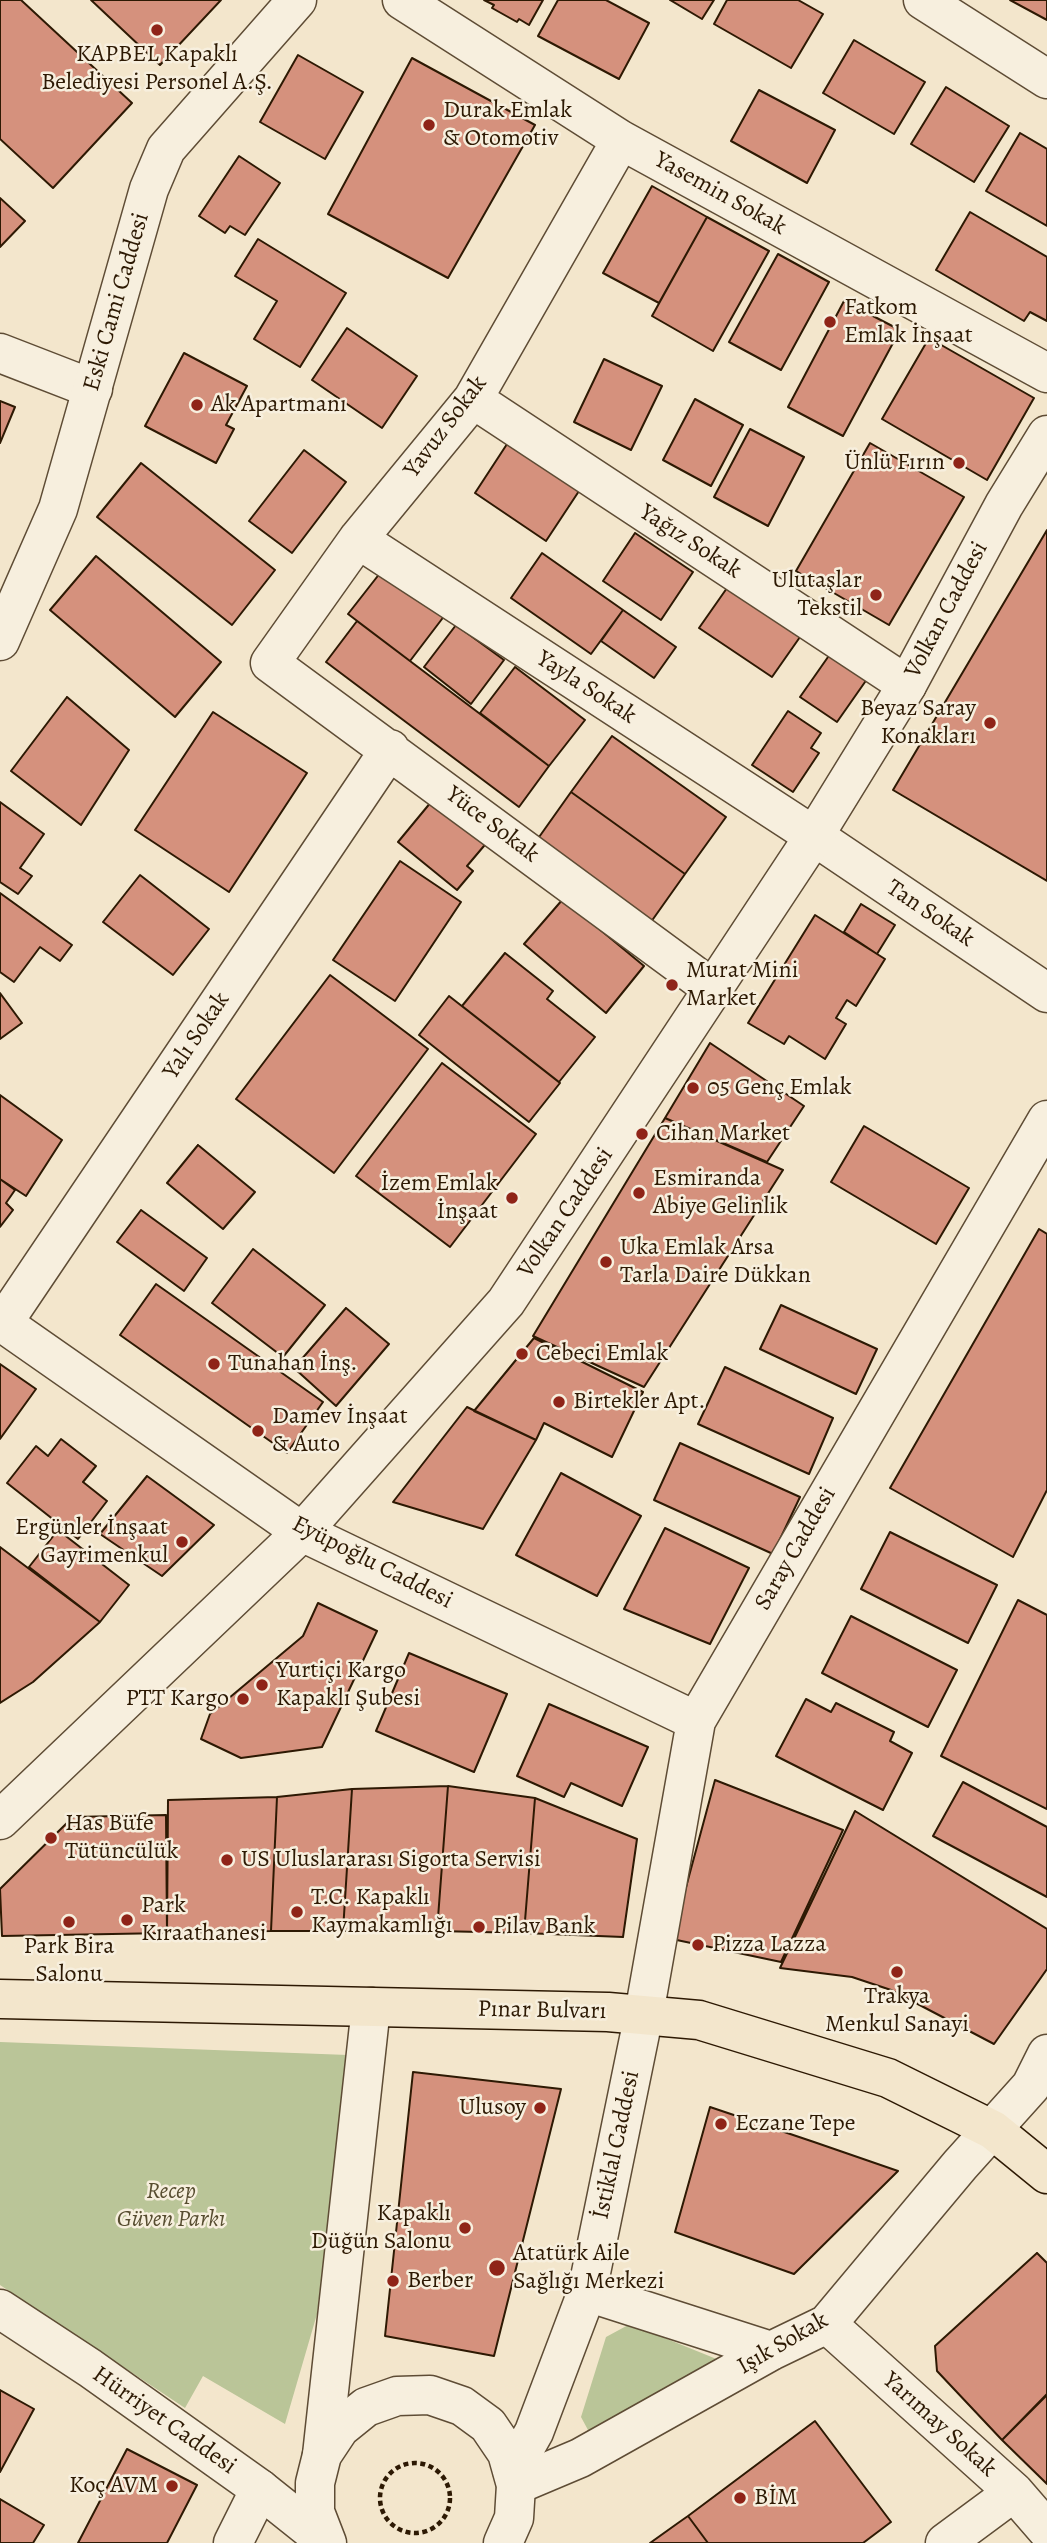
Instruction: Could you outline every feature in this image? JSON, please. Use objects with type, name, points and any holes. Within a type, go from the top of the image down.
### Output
[{"type":"main road","name":"Pınar Bulvarı","points":[[0,1999],[644,2014],[699,2020],[888,2078],[993,2130],[1047,2174]]},
{"type":"street","name":"Eski Cami Caddesi","points":[[0,640],[7,601],[58,509],[149,188],[166,149],[297,0]]},
{"type":"street","name":"Yasemin Sokak","points":[[402,0],[621,141],[1047,373]]},
{"type":"street","points":[[923,0],[1047,79]]},
{"type":"street","name":"Yavuz Sokak","points":[[270,663],[358,539],[472,399],[621,141]]},
{"type":"street","points":[[0,353],[93,388]]},
{"type":"street","name":"Yağız Sokak","points":[[472,399],[907,685]]},
{"type":"street","name":"Volkan Caddesi","points":[[7,1803],[302,1532],[506,1302],[814,836],[907,685],[1004,505],[1047,435]]},
{"type":"street","name":"Yayla Sokak","points":[[358,539],[814,836]]},
{"type":"street","name":"Yüce Sokak","points":[[270,663],[713,989]]},
{"type":"street","name":"Yalı Sokak","points":[[1,1322],[390,749]]},
{"type":"street","name":"Tan Sokak","points":[[814,836],[1047,993]]},
{"type":"street","name":"Saray Caddesi","points":[[644,2014],[696,1721],[1047,1120]]},
{"type":"street","name":"Eyüpoğlu Caddesi","points":[[1,1322],[302,1532],[696,1721]]},
{"type":"street","points":[[325,2541],[315,2512],[315,2483],[322,2455],[371,2007]]},
{"type":"street","name":"İstiklal Caddesi","points":[[514,2478],[587,2292],[644,2014]]},
{"type":"street","name":"Işık Sokak","points":[[514,2478],[580,2458],[771,2351],[827,2324],[960,2165],[1031,2086],[1047,2054]]},
{"type":"street","points":[[587,2292],[771,2351]]},
{"type":"street","name":"Hürriyet Caddesi","points":[[1,2311],[90,2368],[260,2489],[325,2541]]},
{"type":"street","name":"Yarımay Sokak","points":[[827,2324],[1014,2492],[1047,2530]]},
{"type":"street","points":[[322,2455],[340,2428],[366,2407],[397,2396],[430,2395],[462,2406],[488,2425],[507,2453],[514,2478],[514,2518],[503,2543]]},
{"type":"street","points":[[233,2543],[260,2489]]},
{"type":"street","points":[[945,2543],[1014,2492]]},
{"type":"path","points":[[407,2465],[429,2465],[440,2474],[449,2486],[451,2500],[447,2514],[438,2526],[425,2533],[410,2533],[396,2528],[385,2517],[380,2503],[381,2489],[388,2476],[407,2465]]},
{"type":"green space","name":"Recep Güven Parkı","points":[[0,2042],[348,2055],[317,2314],[285,2424],[203,2376],[185,2408],[0,2285]]},
{"type":"green space","points":[[630,2324],[719,2360],[601,2435],[588,2430],[581,2417],[606,2337]]},
{"type":"building","points":[[0,0],[21,0],[132,103],[53,188],[0,139]]},
{"type":"building","points":[[91,0],[221,0],[160,65]]},
{"type":"building","points":[[484,0],[543,0],[529,25],[519,19],[517,22],[492,8],[494,5]]},
{"type":"building","points":[[558,0],[606,0],[649,23],[619,79],[538,36]]},
{"type":"building","points":[[670,0],[714,0],[702,19]]},
{"type":"building","points":[[727,0],[798,0],[823,14],[791,68],[714,24]]},
{"type":"building","points":[[1010,0],[1047,0],[1047,20]]},
{"type":"building","points":[[854,40],[925,82],[894,134],[823,93]]},
{"type":"building","points":[[298,55],[363,92],[325,159],[260,122]]},
{"type":"building","points":[[412,58],[535,125],[448,278],[328,214]]},
{"type":"building","points":[[946,87],[1009,126],[974,182],[911,144]]},
{"type":"building","points":[[759,90],[835,130],[807,183],[731,141]]},
{"type":"building","points":[[1020,133],[1047,149],[1047,226],[986,191]]},
{"type":"building","points":[[239,156],[280,183],[245,235],[230,226],[225,233],[199,216]]},
{"type":"building","points":[[652,186],[707,217],[659,303],[603,273]]},
{"type":"building","points":[[0,198],[25,221],[0,247]]},
{"type":"building","points":[[970,212],[1047,257],[1047,321],[1030,312],[1024,321],[936,270]]},
{"type":"building","points":[[707,217],[769,251],[713,351],[652,316]]},
{"type":"building","points":[[258,239],[346,293],[300,367],[254,339],[277,301],[235,276]]},
{"type":"building","points":[[778,254],[829,282],[781,370],[729,342]]},
{"type":"building","points":[[844,301],[900,330],[843,436],[788,407]]},
{"type":"building","points":[[347,328],[417,376],[382,428],[312,380]]},
{"type":"building","points":[[929,338],[1034,398],[987,480],[882,419]]},
{"type":"building","name":"Ak Apartmanı","points":[[184,353],[247,386],[226,425],[234,429],[216,463],[145,426]]},
{"type":"building","points":[[604,359],[662,386],[631,450],[574,422]]},
{"type":"building","points":[[695,399],[743,425],[711,486],[663,460]]},
{"type":"building","points":[[0,401],[15,407],[0,443]]},
{"type":"building","points":[[750,429],[804,457],[768,526],[714,497]]},
{"type":"building","points":[[509,441],[581,488],[546,541],[475,493]]},
{"type":"building","points":[[870,443],[964,497],[889,625],[796,571]]},
{"type":"building","points":[[304,450],[346,482],[292,553],[249,521]]},
{"type":"building","points":[[141,463],[275,570],[232,625],[97,517]]},
{"type":"building","name":"Beyaz Saray Konakları","points":[[1047,530],[1047,881],[893,790]]},
{"type":"building","points":[[635,533],[693,572],[661,620],[603,581]]},
{"type":"building","points":[[542,553],[623,610],[591,654],[511,598]]},
{"type":"building","points":[[96,556],[221,662],[175,717],[50,610]]},
{"type":"building","points":[[384,568],[445,615],[410,661],[348,614]]},
{"type":"building","points":[[727,588],[800,637],[772,677],[699,628]]},
{"type":"building","points":[[623,610],[676,647],[654,678],[601,641]]},
{"type":"building","points":[[357,621],[549,766],[519,807],[326,662]]},
{"type":"building","points":[[456,625],[504,660],[471,704],[424,667]]},
{"type":"building","points":[[835,647],[872,672],[837,722],[800,697]]},
{"type":"building","points":[[515,667],[585,720],[549,766],[480,713]]},
{"type":"building","points":[[67,697],[129,750],[81,825],[11,771]]},
{"type":"building","points":[[788,711],[821,733],[811,748],[819,753],[793,792],[752,765]]},
{"type":"building","points":[[213,712],[307,773],[229,892],[135,830]]},
{"type":"building","points":[[612,736],[726,817],[685,874],[571,792]]},
{"type":"building","points":[[571,792],[685,874],[646,929],[532,847]]},
{"type":"building","points":[[436,796],[489,840],[467,866],[473,871],[457,890],[398,842]]},
{"type":"building","points":[[0,802],[44,834],[20,868],[32,876],[18,894],[0,882]]},
{"type":"building","points":[[400,861],[461,902],[395,1001],[333,960]]},
{"type":"building","points":[[140,875],[209,929],[173,975],[103,922]]},
{"type":"building","points":[[0,893],[72,945],[60,961],[40,947],[14,982],[0,972]]},
{"type":"building","points":[[563,899],[644,966],[606,1013],[524,944]]},
{"type":"building","points":[[861,904],[895,925],[877,954],[844,932]]},
{"type":"building","points":[[815,915],[885,959],[856,1006],[847,1000],[836,1018],[846,1024],[825,1059],[789,1036],[784,1044],[748,1023]]},
{"type":"building","points":[[505,953],[553,991],[547,999],[595,1037],[559,1082],[462,1006]]},
{"type":"building","points":[[330,975],[428,1049],[334,1173],[236,1099]]},
{"type":"building","points":[[0,993],[22,1023],[0,1039]]},
{"type":"building","points":[[449,996],[560,1083],[529,1122],[419,1035]]},
{"type":"building","points":[[710,1043],[804,1106],[767,1162],[665,1118]]},
{"type":"building","points":[[442,1063],[536,1134],[450,1247],[356,1176]]},
{"type":"building","points":[[0,1095],[62,1140],[26,1196],[0,1179]]},
{"type":"building","points":[[665,1118],[783,1170],[644,1387],[533,1336]]},
{"type":"building","points":[[864,1126],[969,1188],[936,1244],[831,1182]]},
{"type":"building","points":[[198,1145],[255,1192],[223,1229],[167,1183]]},
{"type":"building","points":[[0,1179],[15,1190],[6,1203],[13,1210],[0,1227]]},
{"type":"building","points":[[141,1210],[207,1258],[184,1291],[117,1242]]},
{"type":"building","points":[[1039,1229],[1047,1234],[1047,1490],[1013,1557],[890,1488]]},
{"type":"building","points":[[253,1249],[325,1305],[283,1357],[212,1303]]},
{"type":"building","name":"Tunahan İnş.","points":[[156,1284],[323,1402],[287,1453],[120,1335]]},
{"type":"building","points":[[781,1305],[877,1349],[856,1394],[760,1349]]},
{"type":"building","points":[[346,1308],[389,1344],[336,1406],[294,1368]]},
{"type":"building","name":"Birtekler Apt.","points":[[534,1338],[643,1392],[612,1457],[544,1423],[536,1440],[474,1411]]},
{"type":"building","points":[[0,1364],[36,1389],[0,1439]]},
{"type":"building","points":[[725,1367],[833,1418],[809,1474],[698,1424]]},
{"type":"building","points":[[467,1407],[536,1440],[483,1529],[393,1502]]},
{"type":"building","points":[[61,1439],[96,1466],[83,1482],[107,1501],[78,1539],[7,1483],[36,1446],[48,1456]]},
{"type":"building","points":[[680,1443],[800,1497],[773,1554],[654,1500]]},
{"type":"building","points":[[561,1473],[641,1516],[597,1596],[516,1555]]},
{"type":"building","points":[[147,1476],[214,1525],[162,1576],[100,1534]]},
{"type":"building","points":[[665,1528],[749,1568],[710,1644],[624,1609]]},
{"type":"building","points":[[58,1530],[129,1585],[100,1622],[29,1567]]},
{"type":"building","points":[[890,1532],[997,1585],[968,1643],[861,1589]]},
{"type":"building","points":[[0,1547],[100,1622],[33,1682],[0,1703]]},
{"type":"building","points":[[1018,1600],[1047,1615],[1047,1809],[941,1756]]},
{"type":"building","points":[[318,1603],[377,1631],[322,1747],[241,1758],[201,1739],[210,1714],[303,1636]]},
{"type":"building","points":[[851,1616],[957,1670],[928,1727],[822,1673]]},
{"type":"building","points":[[409,1653],[507,1694],[474,1772],[376,1731]]},
{"type":"building","points":[[806,1699],[831,1712],[836,1703],[894,1732],[890,1741],[912,1753],[883,1810],[776,1756]]},
{"type":"building","points":[[549,1704],[648,1747],[622,1806],[571,1783],[564,1797],[517,1776]]},
{"type":"building","points":[[715,1780],[843,1830],[781,1962],[672,1939]]},
{"type":"building","points":[[963,1782],[1047,1827],[1047,1897],[933,1836]]},
{"type":"building","points":[[448,1786],[437,1931],[343,1931],[352,1789]]},
{"type":"building","points":[[448,1786],[535,1798],[524,1933],[437,1931]]},
{"type":"building","points":[[352,1789],[343,1931],[271,1931],[277,1797]]},
{"type":"building","points":[[277,1797],[271,1931],[167,1933],[168,1800]]},
{"type":"building","points":[[535,1798],[637,1839],[623,1937],[524,1933]]},
{"type":"building","points":[[855,1811],[1047,1929],[1047,1969],[994,2044],[891,1990],[852,1977],[780,1968]]},
{"type":"building","points":[[166,1815],[167,1933],[2,1936],[0,1889],[73,1817]]},
{"type":"building","points":[[413,2072],[561,2089],[494,2356],[385,2336]]},
{"type":"building","points":[[710,2107],[898,2171],[794,2274],[675,2232]]},
{"type":"building","points":[[1037,2253],[1047,2263],[1047,2394],[1002,2440],[937,2371],[935,2346]]},
{"type":"building","points":[[0,2390],[34,2409],[0,2472]]},
{"type":"building","points":[[1047,2397],[1047,2484],[1002,2440]]},
{"type":"building","points":[[815,2421],[891,2522],[863,2543],[708,2543],[688,2516]]},
{"type":"building","points":[[127,2449],[197,2485],[167,2543],[78,2543]]},
{"type":"building","points":[[0,2499],[44,2525],[33,2543],[0,2543]]},
{"type":"building","points":[[688,2516],[708,2543],[650,2543],[678,2523]]},
{"type":"place","name":"KAPBEL Kapaklı Belediyesi Personel A.Ş.","points":[[157,30]]},
{"type":"place","name":"Durak Emlak & Otomotiv","points":[[429,125]]},
{"type":"place","name":"Fatkom Emlak İnşaat","points":[[830,322]]},
{"type":"place","name":"Ak Apartmanı","points":[[197,405]]},
{"type":"place","name":"Ünlü Fırın","points":[[959,463]]},
{"type":"place","name":"Ulutaşlar Tekstil","points":[[876,595]]},
{"type":"place","name":"Beyaz Saray Konakları","points":[[990,723]]},
{"type":"place","name":"Murat Mini Market","points":[[672,985]]},
{"type":"place","name":"05 Genç Emlak","points":[[693,1088]]},
{"type":"place","name":"Cihan Market","points":[[642,1134]]},
{"type":"place","name":"Esmiranda Abiye Gelinlik","points":[[639,1193]]},
{"type":"place","name":"İzem Emlak İnşaat","points":[[512,1198]]},
{"type":"place","name":"Uka Emlak Arsa Tarla Daire Dükkan","points":[[606,1262]]},
{"type":"place","name":"Cebeci Emlak","points":[[522,1354]]},
{"type":"place","name":"Tunahan İnş.","points":[[214,1364]]},
{"type":"place","name":"Birtekler Apt.","points":[[559,1402]]},
{"type":"place","name":"Damev İnşaat & Auto","points":[[258,1431]]},
{"type":"place","name":"Ergünler İnşaat Gayrimenkul","points":[[182,1542]]},
{"type":"place","name":"Yurtiçi Kargo Kapaklı Şubesi","points":[[262,1685]]},
{"type":"place","name":"PTT Kargo","points":[[243,1699]]},
{"type":"place","name":"Has Büfe Tütüncülük","points":[[51,1838]]},
{"type":"place","name":"US Uluslararası Sigorta Servisi","points":[[227,1860]]},
{"type":"place","name":"T.C. Kapaklı Kaymakamlığı","points":[[297,1912]]},
{"type":"place","name":"Park Kıraathanesi","points":[[127,1920]]},
{"type":"place","name":"Park Bira Salonu","points":[[69,1922]]},
{"type":"place","name":"Pilav Bank","points":[[479,1927]]},
{"type":"place","name":"Pizza Lazza","points":[[698,1945]]},
{"type":"place","name":"Trakya Menkul Sanayi","points":[[897,1972]]},
{"type":"place","name":"Ulusoy","points":[[540,2108]]},
{"type":"place","name":"Eczane Tepe","points":[[721,2124]]},
{"type":"place","name":"Kapaklı Düğün Salonu","points":[[465,2228]]},
{"type":"place","name":"Atatürk Aile Sağlığı Merkezi","points":[[497,2268]]},
{"type":"place","name":"Berber","points":[[393,2281]]},
{"type":"place","name":"Koç AVM","points":[[172,2486]]},
{"type":"place","name":"BİM","points":[[740,2498]]}]
